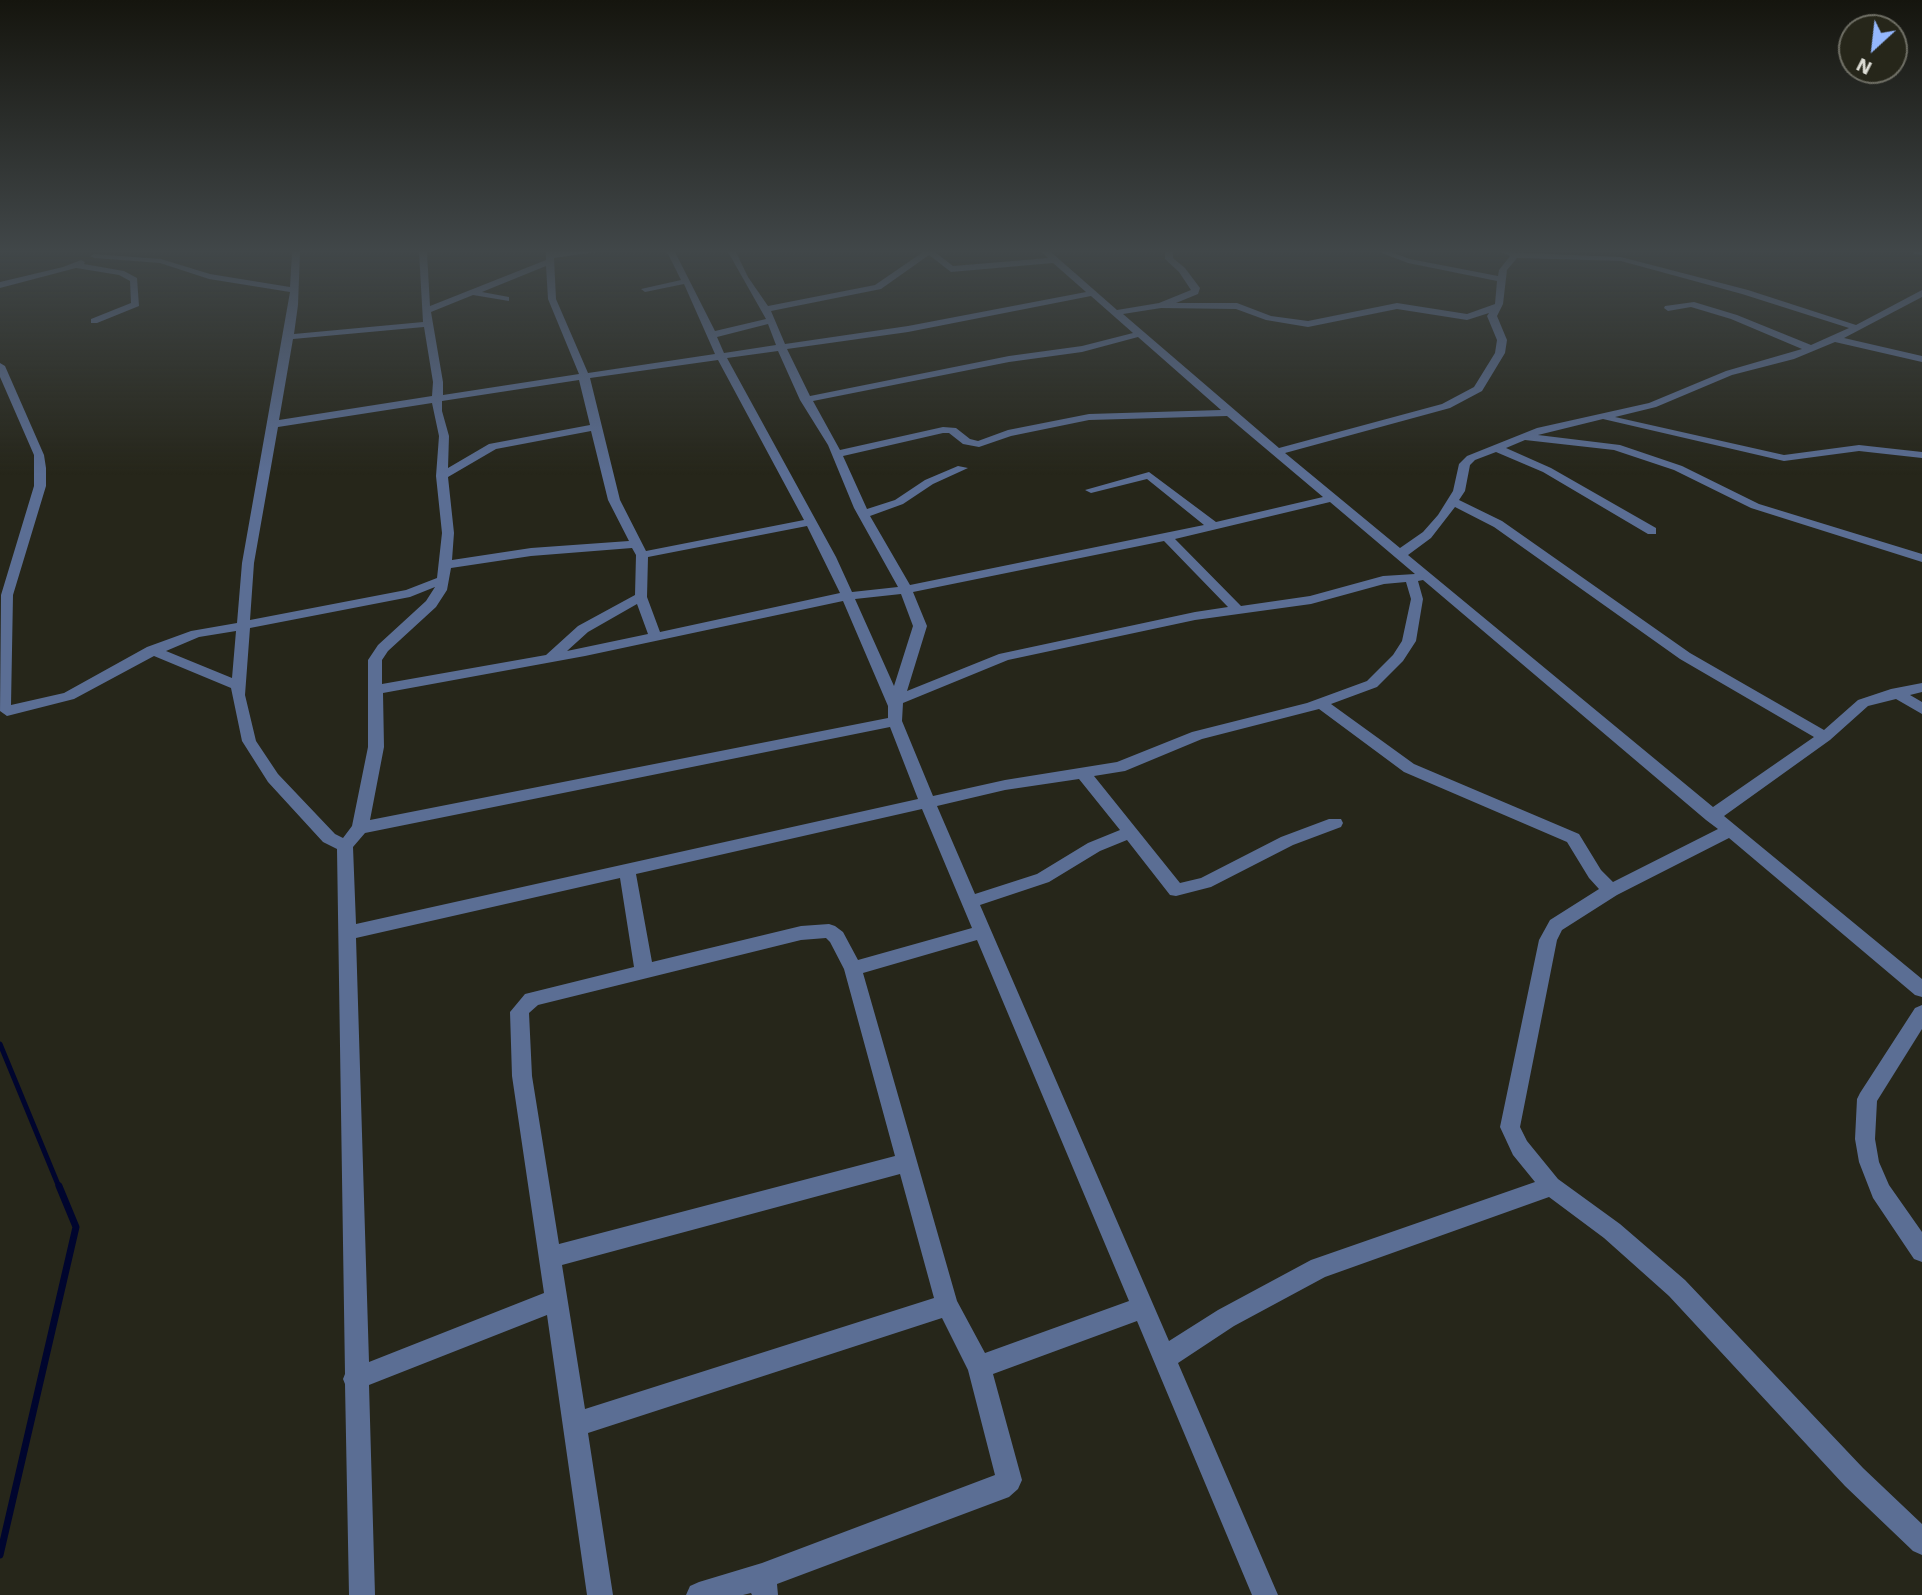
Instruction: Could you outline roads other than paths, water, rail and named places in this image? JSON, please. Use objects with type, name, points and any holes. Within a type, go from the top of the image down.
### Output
[{"type":"street","points":[[290,326],[248,563],[238,686],[249,741],[272,778],[329,838],[345,846]]},
{"type":"street","points":[[288,337],[366,326]]},
{"type":"street","points":[[362,1595],[345,846],[360,828],[376,747],[377,655],[431,604],[441,590],[448,533],[442,476],[444,436],[437,411],[438,398],[429,326]]},
{"type":"street","points":[[564,326],[585,376],[614,500],[639,549],[641,597],[655,636]]},
{"type":"street","points":[[708,326],[721,356],[830,557],[896,709],[928,804],[1265,1595]]},
{"type":"street","points":[[712,335],[747,326]]},
{"type":"street","points":[[772,326],[805,400],[906,590],[920,626],[896,709]]},
{"type":"street","points":[[274,424],[781,349],[803,342],[911,326]]},
{"type":"street","points":[[1130,326],[1399,555],[1417,577],[1922,990]]},
{"type":"street","points":[[1277,452],[1446,406],[1478,389],[1500,353],[1502,340],[1496,326]]},
{"type":"street","points":[[1757,326],[1811,349]]},
{"type":"street","points":[[1852,326],[1857,328]]},
{"type":"street","points":[[1399,555],[1427,535],[1453,501],[1465,464],[1495,447],[1570,422],[1652,405],[1729,373],[1811,349],[1860,326]]},
{"type":"street","points":[[805,400],[1009,359],[1082,349],[1139,334]]},
{"type":"street","points":[[1835,339],[1922,359]]},
{"type":"street","points":[[0,366],[39,456],[40,468],[40,486],[7,595],[4,705],[7,711],[69,696],[152,650],[196,634],[410,593],[442,580]]},
{"type":"street","points":[[836,454],[943,430],[952,430],[967,442],[979,444],[1008,433],[1089,417],[1230,413]]},
{"type":"street","points":[[1604,417],[1784,458],[1859,448],[1922,455]]},
{"type":"street","points":[[442,476],[498,444],[596,427]]},
{"type":"street","points":[[1520,437],[1616,447],[1678,468],[1755,506],[1922,558]]},
{"type":"street","points":[[1495,447],[1553,473],[1652,531]]},
{"type":"street","points":[[864,514],[899,502],[929,482],[962,468]]},
{"type":"street","points":[[1091,490],[1149,475],[1212,525]]},
{"type":"street","points":[[375,690],[551,658],[846,596],[906,590],[1167,537],[1333,498]]},
{"type":"street","points":[[1453,501],[1498,524],[1685,656],[1825,737]]},
{"type":"street","points":[[445,565],[531,552],[639,549],[810,522]]},
{"type":"street","points":[[1167,537],[1236,608]]},
{"type":"street","points":[[360,828],[896,709],[1004,657],[1236,608],[1311,600],[1383,580],[1417,577]]},
{"type":"street","points":[[348,933],[1031,780],[1120,767],[1198,735],[1321,704],[1372,684],[1398,658],[1409,641],[1418,599],[1417,577]]},
{"type":"street","points":[[551,658],[583,629],[641,597]]},
{"type":"street","points":[[152,650],[238,686]]},
{"type":"street","points":[[1712,816],[1825,737],[1863,703],[1922,687]]},
{"type":"street","points":[[1896,692],[1922,709]]},
{"type":"street","points":[[1321,704],[1409,768],[1573,838],[1595,874],[1611,890]]},
{"type":"street","points":[[1083,772],[1170,885],[1183,890],[1205,883],[1287,841],[1335,823]]},
{"type":"street","points":[[1729,831],[1611,890],[1556,925],[1548,940],[1510,1128],[1520,1148],[1551,1186],[1612,1231],[1677,1288],[1854,1477],[1922,1542]]},
{"type":"street","points":[[970,902],[1044,878],[1094,846],[1131,832]]},
{"type":"street","points":[[627,872],[644,971]]},
{"type":"street","points":[[600,1595],[577,1424],[522,1076],[519,1012],[532,999],[816,930],[830,931],[837,937],[853,969],[905,1163],[947,1305],[979,1367],[1009,1480],[1000,1488],[763,1585],[699,1595]]},
{"type":"street","points":[[853,969],[982,932]]},
{"type":"street","points":[[1922,1013],[1867,1099],[1865,1139],[1869,1162],[1881,1191],[1922,1251]]},
{"type":"street","points":[[550,1257],[905,1163]]},
{"type":"street","points":[[1164,1358],[1226,1318],[1320,1268],[1551,1186]]},
{"type":"street","points":[[355,1379],[556,1300]]},
{"type":"street","points":[[577,1424],[947,1305]]},
{"type":"street","points":[[979,1367],[1142,1308]]},
{"type":"waterway","points":[[0,1044],[59,1187]]},
{"type":"waterway","points":[[0,1555],[76,1227],[59,1186]]}]
